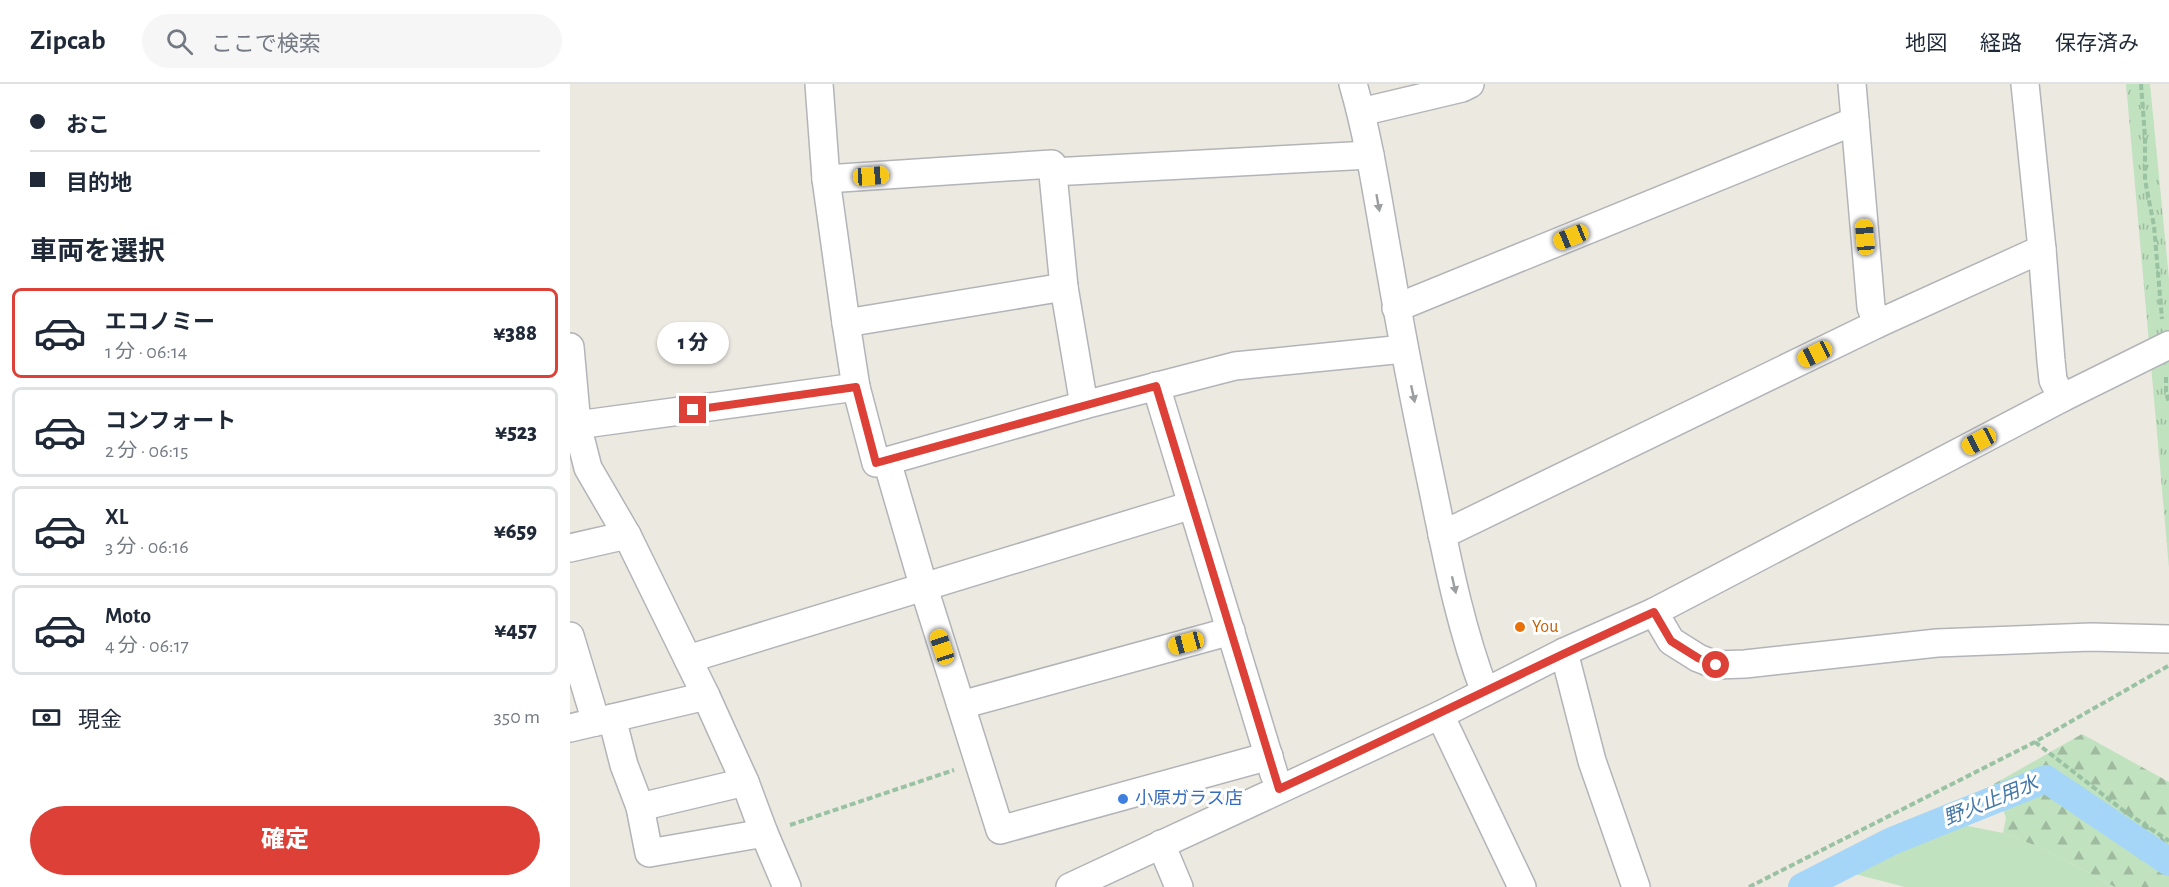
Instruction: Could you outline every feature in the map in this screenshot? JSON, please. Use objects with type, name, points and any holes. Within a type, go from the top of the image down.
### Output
[{"type":"street","points":[[819,84],[826,180],[846,322],[856,387],[876,463],[1235,366],[1404,349]]},
{"type":"street","points":[[1353,84],[1370,155],[1396,308],[1442,536],[1469,652],[1485,692]]},
{"type":"street","points":[[1361,112],[1462,88],[1470,84]]},
{"type":"street","points":[[1852,84],[1871,307],[1877,324]]},
{"type":"street","points":[[2025,84],[2053,380],[2062,398]]},
{"type":"street","points":[[1396,308],[1855,121]]},
{"type":"street","points":[[826,180],[1370,155]]},
{"type":"street","points":[[1052,168],[1064,287],[1084,405]]},
{"type":"street","points":[[1442,536],[1877,324],[2042,249]]},
{"type":"street","points":[[846,322],[1064,287]]},
{"type":"street","points":[[1070,887],[1440,715],[1564,652],[1654,612],[2062,398],[2167,346]]},
{"type":"street","points":[[570,347],[577,425],[588,468],[627,535],[706,696],[745,782],[787,887]]},
{"type":"street","points":[[1156,386],[1279,789]]},
{"type":"street","points":[[577,425],[856,387]]},
{"type":"street","points":[[887,460],[924,588],[1000,830],[1269,756]]},
{"type":"street","points":[[688,659],[1192,505]]},
{"type":"street","points":[[570,548],[627,535]]},
{"type":"street","points":[[1654,612],[1671,641],[1698,658],[1716,665],[1746,664],[1937,643],[2091,637],[2169,639]]},
{"type":"street","points":[[961,705],[1231,631]]},
{"type":"street","points":[[570,636],[593,723],[624,765],[640,807],[649,853],[764,833]]},
{"type":"street","points":[[1564,652],[1592,761],[1636,887]]},
{"type":"street","points":[[593,723],[706,696]]},
{"type":"street","points":[[1440,715],[1522,887]]},
{"type":"street","points":[[640,807],[745,782]]},
{"type":"street","points":[[1161,844],[1179,887]]},
{"type":"path","points":[[2141,84],[2145,136],[2145,180],[2154,226],[2167,346],[2166,392],[2169,403]]},
{"type":"path","points":[[1749,887],[2035,742],[2169,666]]},
{"type":"path","points":[[2035,742],[2124,812],[2169,841]]},
{"type":"path","points":[[764,833],[978,761]]},
{"type":"green space","points":[[2126,84],[2150,84],[2169,279],[2169,568]]},
{"type":"green space","points":[[2082,734],[2169,782],[2169,887],[2115,887],[2042,848],[2003,833],[2006,818],[1994,784]]},
{"type":"green space","points":[[1948,822],[2003,833],[2042,848],[2115,887],[1905,887],[1847,872]]},
{"type":"waterway","name":"野火止用水","points":[[1802,887],[1892,841],[2046,779],[2169,862]]},
{"type":"place","name":"You","points":[[1520,627]]},
{"type":"place","name":"小原ガラス店","points":[[1123,799]]},
{"type":"route","points":[[693,410],[856,387],[876,463],[1156,386],[1279,789],[1440,715],[1564,652],[1654,612],[1671,641],[1698,658],[1716,665]]}]
